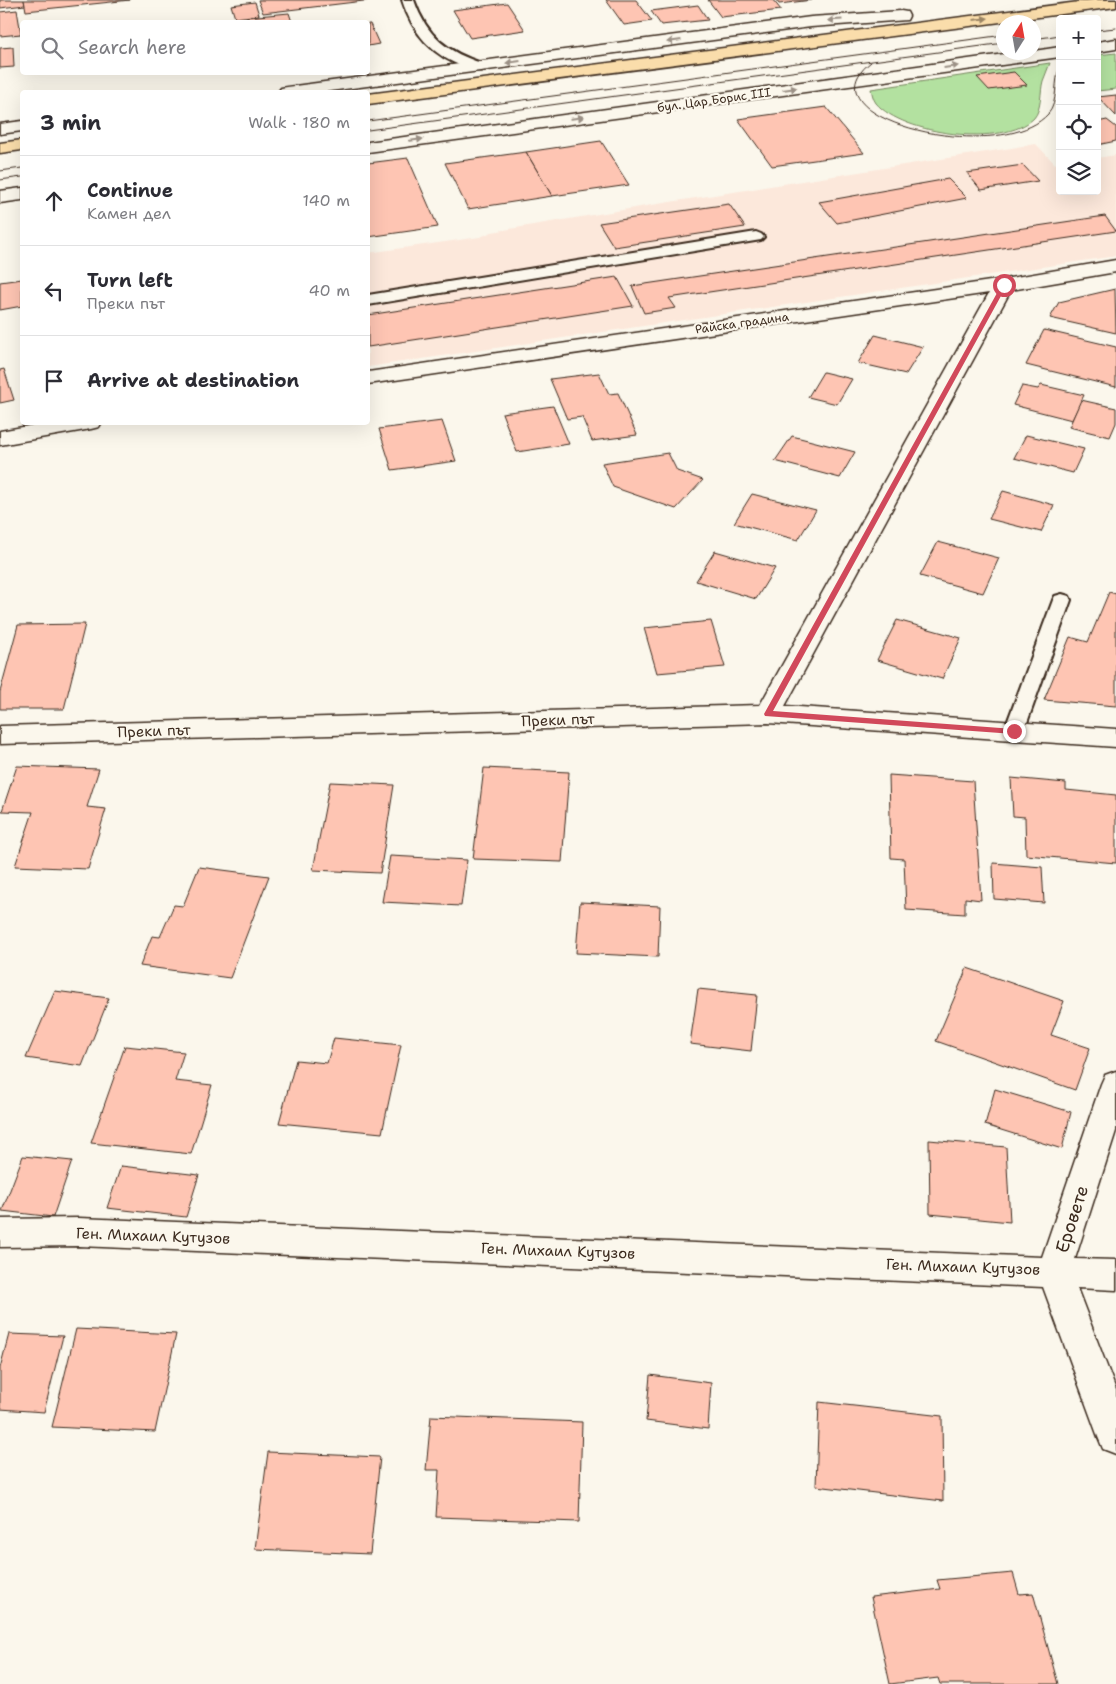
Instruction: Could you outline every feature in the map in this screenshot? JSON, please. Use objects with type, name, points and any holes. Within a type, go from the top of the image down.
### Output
[{"type":"main road","points":[[846,36],[901,16],[1014,0]]},
{"type":"main road","points":[[370,100],[1116,2]]},
{"type":"main road","points":[[0,148],[20,145]]},
{"type":"street","points":[[301,90],[811,22],[901,16]]},
{"type":"street","points":[[1101,46],[1116,44]]},
{"type":"street","name":"бул. Цар Борис III","points":[[370,147],[1056,53]]},
{"type":"street","points":[[0,129],[20,126]]},
{"type":"street","points":[[0,197],[20,194]]},
{"type":"street","name":"Райска градина","points":[[370,378],[1004,285],[1116,266]]},
{"type":"street","points":[[768,714],[1004,285]]},
{"type":"street","points":[[0,438],[73,425]]},
{"type":"street","name":"Преки път","points":[[0,735],[768,714],[1116,738]]},
{"type":"street","name":"Еровете","points":[[1116,1084],[1054,1271],[1116,1437]]},
{"type":"street","name":"Ген. Михаил Кутузов","points":[[0,1233],[79,1232],[1116,1275]]},
{"type":"lane","points":[[408,0],[412,16],[434,46],[456,60],[479,67]]},
{"type":"lane","points":[[370,300],[756,237]]},
{"type":"lane","points":[[1014,731],[1062,600]]},
{"type":"shaded area","points":[[1036,144],[1056,164],[1056,195],[1101,195],[1101,157],[1116,155],[1116,256],[370,367],[370,253],[480,237],[492,232]]},
{"type":"green space","points":[[1116,53],[1116,89],[1101,91],[1101,55]]},
{"type":"green space","points":[[1050,63],[1043,81],[1037,114],[1020,127],[1000,133],[978,135],[954,134],[930,130],[908,123],[889,114],[876,103],[871,89]]},
{"type":"building","points":[[0,0],[24,0],[25,5],[0,8]]},
{"type":"building","points":[[24,0],[130,0],[26,11]]},
{"type":"building","points":[[258,0],[372,0],[263,13]]},
{"type":"building","points":[[606,0],[636,0],[652,21],[624,25]]},
{"type":"building","points":[[708,0],[773,0],[781,10],[721,17]]},
{"type":"building","points":[[776,0],[812,0],[779,4]]},
{"type":"building","points":[[255,2],[259,15],[235,18],[231,5]]},
{"type":"building","points":[[507,3],[525,30],[470,38],[453,10]]},
{"type":"building","points":[[698,5],[708,20],[661,25],[651,11]]},
{"type":"building","points":[[17,10],[20,34],[0,36],[0,12]]},
{"type":"building","points":[[289,13],[291,20],[248,20],[247,17]]},
{"type":"building","points":[[370,24],[379,44],[370,46]]},
{"type":"building","points":[[13,47],[14,67],[0,68],[0,48]]},
{"type":"building","points":[[1014,72],[1027,85],[989,90],[977,77]]},
{"type":"building","points":[[1116,95],[1116,116],[1101,100],[1101,97]]},
{"type":"building","points":[[826,107],[864,153],[772,166],[738,119]]},
{"type":"building","points":[[1107,120],[1116,127],[1116,141],[1101,144],[1101,121]]},
{"type":"building","points":[[601,141],[629,185],[552,196],[526,152]]},
{"type":"building","points":[[526,152],[552,196],[468,209],[445,163]]},
{"type":"building","points":[[408,158],[438,227],[370,237],[370,163]]},
{"type":"building","points":[[1023,165],[1038,181],[981,190],[967,173]]},
{"type":"building","points":[[948,179],[967,198],[837,223],[819,202]]},
{"type":"building","points":[[729,204],[745,227],[614,247],[599,223]]},
{"type":"building","points":[[1105,216],[1116,231],[669,298],[676,308],[644,313],[632,286]]},
{"type":"building","points":[[617,277],[633,306],[370,347],[370,315]]},
{"type":"building","points":[[20,279],[20,306],[0,310],[0,282]]},
{"type":"building","points":[[1115,289],[1116,333],[1050,318],[1059,302]]},
{"type":"building","points":[[1044,330],[1116,347],[1116,387],[1026,365]]},
{"type":"building","points":[[875,335],[923,347],[906,374],[858,363]]},
{"type":"building","points":[[4,369],[14,400],[0,403],[0,370]]},
{"type":"building","points":[[823,372],[852,379],[837,404],[808,397]]},
{"type":"building","points":[[599,373],[609,394],[618,393],[637,435],[592,441],[582,417],[567,419],[550,379]]},
{"type":"building","points":[[1041,385],[1084,395],[1072,420],[1013,405],[1022,386],[1038,389]]},
{"type":"building","points":[[1081,400],[1116,408],[1116,423],[1110,437],[1069,427]]},
{"type":"building","points":[[553,406],[569,444],[517,452],[502,413]]},
{"type":"building","points":[[442,421],[456,461],[392,470],[379,429]]},
{"type":"building","points":[[1026,435],[1084,449],[1073,473],[1014,458]]},
{"type":"building","points":[[792,436],[855,452],[840,478],[775,461]]},
{"type":"building","points":[[668,453],[677,471],[703,480],[676,509],[613,487],[602,463]]},
{"type":"building","points":[[1003,491],[1054,505],[1041,532],[989,519]]},
{"type":"building","points":[[752,494],[816,510],[798,540],[734,523]]},
{"type":"building","points":[[938,542],[999,558],[983,593],[920,576]]},
{"type":"building","points":[[715,551],[775,568],[756,599],[696,581]]},
{"type":"building","points":[[1109,592],[1116,594],[1116,706],[1044,700],[1070,637],[1088,642]]},
{"type":"building","points":[[897,620],[961,638],[942,679],[877,660]]},
{"type":"building","points":[[711,621],[725,667],[657,673],[644,628]]},
{"type":"building","points":[[85,624],[64,709],[0,709],[0,692],[18,625]]},
{"type":"building","points":[[17,766],[99,769],[87,807],[106,809],[88,869],[15,866],[33,812],[2,811]]},
{"type":"building","points":[[484,768],[569,772],[562,862],[473,859]]},
{"type":"building","points":[[889,775],[973,781],[981,900],[965,898],[965,914],[906,910],[904,859],[891,858]]},
{"type":"building","points":[[1011,778],[1066,783],[1066,790],[1116,795],[1116,863],[1026,855],[1025,817],[1013,816]]},
{"type":"building","points":[[330,782],[394,785],[380,873],[313,870]]},
{"type":"building","points":[[390,856],[467,860],[461,906],[382,902]]},
{"type":"building","points":[[993,863],[1042,867],[1044,903],[994,899]]},
{"type":"building","points":[[199,867],[269,876],[230,978],[140,966],[152,936],[160,937],[174,905],[183,906]]},
{"type":"building","points":[[580,902],[660,906],[658,957],[576,953]]},
{"type":"building","points":[[967,968],[1064,1001],[1051,1035],[1090,1048],[1075,1090],[936,1041]]},
{"type":"building","points":[[698,989],[757,995],[751,1051],[690,1044]]},
{"type":"building","points":[[55,991],[109,998],[82,1066],[26,1058]]},
{"type":"building","points":[[334,1038],[401,1045],[382,1133],[279,1123],[296,1060],[327,1063]]},
{"type":"building","points":[[125,1046],[184,1052],[175,1081],[212,1085],[191,1154],[91,1143]]},
{"type":"building","points":[[995,1089],[1071,1112],[1062,1149],[985,1125]]},
{"type":"building","points":[[929,1140],[1006,1147],[1010,1222],[930,1214]]},
{"type":"building","points":[[23,1156],[72,1161],[53,1217],[2,1211]]},
{"type":"building","points":[[121,1166],[199,1175],[186,1217],[107,1208]]},
{"type":"building","points":[[76,1329],[176,1334],[155,1432],[52,1427]]},
{"type":"building","points":[[9,1334],[63,1336],[44,1412],[0,1409],[0,1368]]},
{"type":"building","points":[[650,1375],[711,1383],[708,1429],[646,1421]]},
{"type":"building","points":[[819,1402],[942,1416],[943,1501],[816,1486]]},
{"type":"building","points":[[431,1416],[582,1422],[579,1522],[436,1517],[439,1470],[426,1470]]},
{"type":"building","points":[[268,1452],[380,1457],[370,1554],[255,1549]]},
{"type":"building","points":[[1013,1573],[1019,1594],[1033,1593],[1058,1684],[940,1684],[938,1678],[890,1684],[871,1597],[940,1589],[937,1580]]},
{"type":"tram line","points":[[1101,30],[1116,28]]},
{"type":"tram line","points":[[370,121],[996,36]]},
{"type":"tram line","points":[[1041,38],[1056,36]]},
{"type":"tram line","points":[[370,130],[996,44]]},
{"type":"tram line","points":[[871,62],[856,83],[861,102],[882,117],[914,129],[952,136],[990,136],[1024,129],[1048,114],[1054,104],[1056,88]]},
{"type":"tram line","points":[[0,171],[20,168]]},
{"type":"tram line","points":[[0,180],[20,177]]},
{"type":"route","points":[[1004,285],[768,714],[1014,731]]}]
